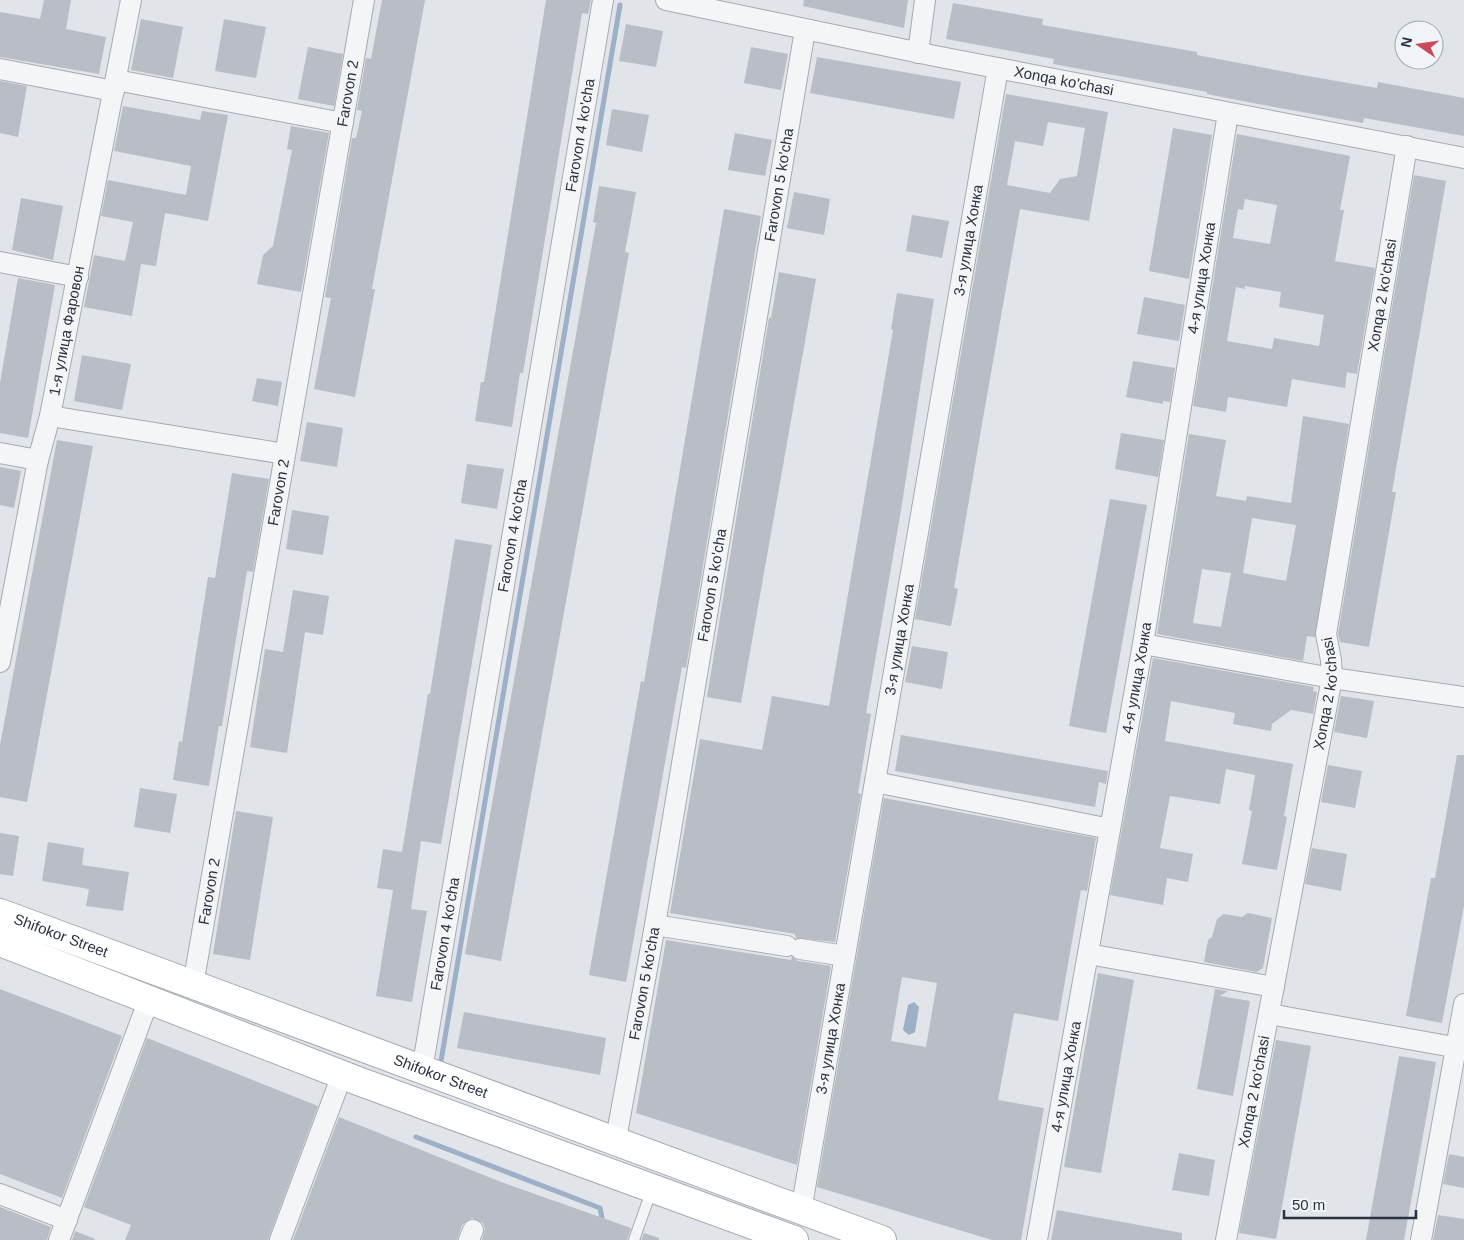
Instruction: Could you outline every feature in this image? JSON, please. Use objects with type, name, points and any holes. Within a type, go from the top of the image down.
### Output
[{"type":"main road","name":"Shifokor Street","points":[[0,913],[370,1051],[616,1139],[801,1211],[882,1240]]},
{"type":"main road","name":"Shifokor Street","points":[[0,942],[350,1078],[794,1240]]},
{"type":"main road","points":[[350,1078],[370,1051]]},
{"type":"street","name":"1-я улица Фаровон","points":[[0,662],[38,460],[50,416],[131,0]]},
{"type":"street","name":"Farovon 2","points":[[193,985],[364,0]]},
{"type":"street","name":"Farovon 4 ko'cha","points":[[422,1070],[603,0]]},
{"type":"street","name":"Xonqa ko'chasi","points":[[666,0],[918,53],[1464,158]]},
{"type":"street","points":[[918,53],[925,0]]},
{"type":"street","name":"Farovon 5 ko'cha","points":[[616,1139],[655,925],[805,30]]},
{"type":"street","name":"3-я улица Хонка","points":[[801,1211],[998,68]]},
{"type":"street","points":[[0,69],[115,85],[343,123]]},
{"type":"street","name":"4-я улица Хонка","points":[[1037,1240],[1143,644],[1228,112]]},
{"type":"street","name":"Xonqa 2 ko'chasi","points":[[1226,1240],[1332,678],[1326,634],[1407,146]]},
{"type":"street","points":[[0,262],[78,277]]},
{"type":"street","points":[[50,416],[285,454]]},
{"type":"street","points":[[0,453],[38,460]]},
{"type":"street","points":[[1143,644],[1332,678],[1464,697]]},
{"type":"street","points":[[875,782],[1110,829]]},
{"type":"street","points":[[655,925],[845,956]]},
{"type":"street","points":[[1088,954],[1274,987]]},
{"type":"street","points":[[59,1240],[149,999]]},
{"type":"street","points":[[1420,1240],[1460,1048],[1464,1004]]},
{"type":"street","points":[[1269,1014],[1460,1048]]},
{"type":"street","points":[[280,1240],[350,1078]]},
{"type":"street","points":[[0,1194],[67,1220]]},
{"type":"lane","points":[[634,1240],[653,1188]]},
{"type":"water","points":[[914,1002],[919,1007],[915,1032],[909,1035],[903,1030],[908,1005]]},
{"type":"building","points":[[44,0],[71,0],[66,29],[106,37],[99,74],[0,57],[0,12],[40,19]]},
{"type":"building","points":[[382,0],[425,0],[372,289],[375,289],[355,397],[314,389],[331,298],[325,297],[352,138],[356,138],[362,111],[357,110],[366,58],[371,59]]},
{"type":"building","points":[[546,0],[591,0],[588,14],[582,13],[523,373],[520,373],[512,427],[475,421],[481,382],[484,382]]},
{"type":"building","points":[[804,0],[908,0],[904,28],[803,6]]},
{"type":"building","points":[[953,3],[1043,19],[1042,25],[1197,52],[1197,55],[1302,75],[1377,88],[1378,82],[1464,98],[1464,136],[1364,118],[1363,123],[1258,104],[1207,94],[1207,92],[1053,64],[1054,59],[946,39]]},
{"type":"building","points":[[141,19],[183,27],[173,78],[131,70]]},
{"type":"building","points":[[224,19],[266,27],[256,78],[215,71]]},
{"type":"building","points":[[626,24],[663,31],[656,67],[619,61]]},
{"type":"building","points":[[308,47],[343,54],[334,106],[298,99]]},
{"type":"building","points":[[751,47],[788,54],[781,90],[744,83]]},
{"type":"building","points":[[817,57],[961,82],[954,119],[810,93]]},
{"type":"building","points":[[0,81],[27,86],[18,137],[0,133]]},
{"type":"building","points":[[1006,94],[1108,112],[1089,221],[1020,209],[954,588],[958,589],[951,626],[915,619]],"holes":[[[1048,122],[1085,128],[1077,176],[1060,179],[1050,193],[1007,185],[1015,141],[1043,146]]]},
{"type":"building","points":[[123,106],[200,120],[202,111],[228,115],[208,221],[165,213],[156,266],[141,264],[132,316],[84,307],[94,255],[125,261],[133,222],[101,216],[108,180],[186,195],[191,166],[114,151]]},
{"type":"building","points":[[612,109],[649,115],[642,152],[606,145]]},
{"type":"building","points":[[291,126],[329,133],[301,292],[257,284],[263,255],[273,246],[292,150],[287,149]]},
{"type":"building","points":[[1173,128],[1212,135],[1189,279],[1149,271]]},
{"type":"building","points":[[735,133],[772,140],[765,176],[728,170]]},
{"type":"building","points":[[1237,134],[1350,156],[1340,210],[1344,210],[1335,261],[1375,268],[1357,374],[1347,372],[1345,388],[1292,379],[1287,407],[1228,397],[1226,412],[1193,406]],"holes":[[[1245,199],[1277,205],[1270,244],[1233,238],[1238,209],[1243,210]],[[1245,286],[1281,292],[1279,307],[1324,315],[1319,346],[1274,338],[1272,349],[1227,341],[1236,287],[1245,289]]]},
{"type":"building","points":[[1414,175],[1446,181],[1392,492],[1396,492],[1369,647],[1340,642],[1338,634]]},
{"type":"building","points":[[599,186],[636,192],[625,252],[629,253],[501,961],[465,954],[596,223],[593,222]]},
{"type":"building","points":[[794,192],[830,199],[824,235],[787,228]]},
{"type":"building","points":[[21,198],[63,206],[53,260],[12,250]]},
{"type":"building","points":[[724,209],[761,216],[686,668],[682,667],[626,982],[589,975],[641,681],[644,682]]},
{"type":"building","points":[[912,215],[949,221],[942,258],[906,251]]},
{"type":"building","points":[[779,272],[816,279],[741,703],[707,697],[769,318],[771,318]]},
{"type":"building","points":[[18,278],[55,285],[28,438],[0,433],[0,383]]},
{"type":"building","points":[[897,293],[934,299],[901,510],[866,713],[871,714],[858,793],[861,794],[835,942],[796,938],[795,934],[670,913],[700,739],[762,750],[772,696],[829,706],[893,330],[891,329]]},
{"type":"building","points":[[1144,297],[1185,305],[1179,341],[1137,334]]},
{"type":"building","points":[[82,355],[131,364],[122,410],[74,401]]},
{"type":"building","points":[[1133,361],[1175,368],[1170,402],[1163,401],[1163,404],[1126,397]]},
{"type":"building","points":[[257,378],[282,382],[278,406],[252,401]]},
{"type":"building","points":[[1303,416],[1349,424],[1315,637],[1307,636],[1303,661],[1157,634],[1189,434],[1226,440],[1216,496],[1246,501],[1247,496],[1291,503]],"holes":[[[1252,518],[1296,525],[1286,581],[1243,573]],[[1202,569],[1231,573],[1221,627],[1193,623]]]},
{"type":"building","points":[[307,422],[343,428],[337,467],[300,461]]},
{"type":"building","points":[[1121,433],[1164,440],[1158,477],[1115,469]]},
{"type":"building","points":[[57,440],[93,446],[27,802],[0,797],[0,745]]},
{"type":"building","points":[[467,464],[504,469],[497,509],[461,503]]},
{"type":"building","points":[[0,467],[21,471],[14,508],[0,505]]},
{"type":"building","points":[[232,473],[269,479],[253,572],[247,571],[222,726],[219,726],[209,786],[173,780],[179,741],[182,742],[208,577],[215,578]]},
{"type":"building","points":[[1110,499],[1147,505],[1106,733],[1069,726]]},
{"type":"building","points":[[292,510],[329,516],[323,555],[286,549]]},
{"type":"building","points":[[455,539],[492,545],[441,844],[421,841],[411,909],[427,911],[412,1002],[376,996],[393,890],[377,888],[383,849],[402,852]]},
{"type":"building","points":[[293,590],[329,596],[323,635],[305,632],[287,753],[250,747],[265,649],[283,652]]},
{"type":"building","points":[[912,646],[948,652],[942,689],[905,682]]},
{"type":"building","points":[[1153,658],[1314,687],[1313,691],[1317,692],[1313,714],[1291,710],[1272,724],[1271,731],[1233,724],[1235,713],[1171,701],[1165,741],[1293,764],[1284,816],[1287,817],[1277,870],[1242,864],[1252,811],[1249,810],[1255,775],[1226,769],[1220,804],[1170,796],[1160,848],[1193,854],[1188,882],[1167,878],[1163,905],[1110,895]]},
{"type":"building","points":[[1341,696],[1374,701],[1367,738],[1334,732]]},
{"type":"building","points":[[901,735],[1108,771],[1106,784],[1099,782],[1095,807],[895,771]]},
{"type":"building","points":[[1457,755],[1464,755],[1464,906],[1442,1023],[1406,1016],[1431,878],[1435,878]]},
{"type":"building","points":[[1328,765],[1362,771],[1355,808],[1321,802]]},
{"type":"building","points":[[140,788],[177,794],[170,833],[134,827]]},
{"type":"building","points":[[884,798],[1096,838],[1087,891],[1081,890],[1058,1021],[1014,1013],[998,1100],[1044,1108],[1021,1240],[992,1240],[817,1187]],"holes":[[[902,977],[937,983],[926,1047],[891,1041]]]},
{"type":"building","points":[[236,811],[273,817],[250,960],[213,954]]},
{"type":"building","points":[[0,833],[19,836],[13,876],[0,874]]},
{"type":"building","points":[[48,842],[84,848],[82,865],[129,872],[123,911],[86,906],[89,889],[42,881]]},
{"type":"building","points":[[1312,848],[1347,854],[1341,891],[1305,884]]},
{"type":"building","points":[[1248,913],[1272,918],[1263,968],[1257,972],[1204,962],[1208,940],[1212,937],[1217,919],[1224,914],[1242,917]]},
{"type":"building","points":[[666,940],[791,960],[792,957],[798,961],[831,966],[797,1165],[636,1113]]},
{"type":"building","points":[[1098,973],[1134,980],[1101,1173],[1064,1167]]},
{"type":"building","points":[[0,989],[122,1036],[62,1198],[0,1174]]},
{"type":"building","points":[[1215,989],[1228,991],[1220,996],[1250,1001],[1233,1096],[1197,1089]]},
{"type":"building","points":[[464,1012],[606,1038],[600,1075],[457,1048]]},
{"type":"building","points":[[147,1038],[318,1106],[268,1240],[125,1240],[131,1225],[84,1207]]},
{"type":"building","points":[[1276,1040],[1311,1046],[1276,1239],[1239,1233]]},
{"type":"building","points":[[1399,1056],[1436,1062],[1428,1108],[1404,1240],[1366,1240]]},
{"type":"building","points":[[339,1117],[501,1182],[631,1228],[627,1240],[482,1240],[485,1229],[483,1223],[472,1218],[462,1225],[457,1240],[293,1240]]},
{"type":"building","points":[[1179,1153],[1215,1160],[1209,1196],[1172,1190]]},
{"type":"building","points":[[1449,1154],[1464,1157],[1464,1188],[1443,1184]]},
{"type":"building","points":[[0,1207],[51,1227],[47,1240],[0,1240]]},
{"type":"building","points":[[1057,1210],[1182,1233],[1182,1240],[1051,1240]]},
{"type":"building","points":[[1438,1215],[1464,1219],[1464,1240],[1433,1240]]},
{"type":"building","points":[[75,1231],[95,1239],[72,1240]]},
{"type":"building","points":[[644,1233],[659,1238],[659,1240],[641,1240]]},
{"type":"waterway","points":[[441,1061],[620,5]]},
{"type":"waterway","points":[[416,1137],[600,1208],[603,1223]]}]
